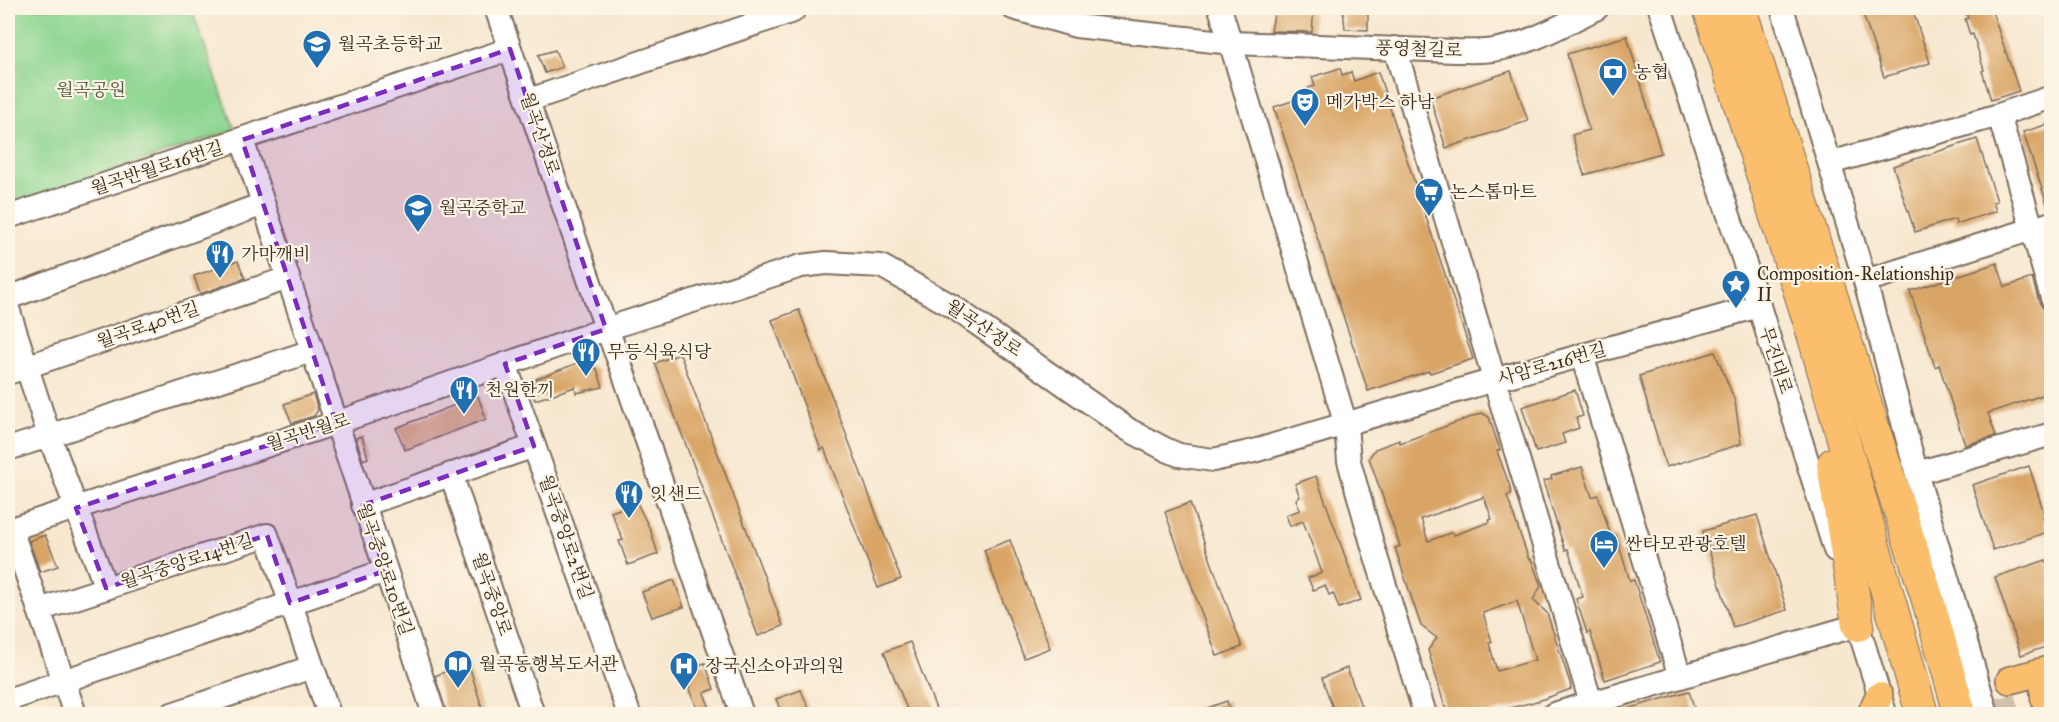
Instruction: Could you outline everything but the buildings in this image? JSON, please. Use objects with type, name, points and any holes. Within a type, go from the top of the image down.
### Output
[{"type":"highway","points":[[1709,8],[1811,327],[1922,714]]},
{"type":"highway","points":[[1740,8],[1927,597],[1960,714]]},
{"type":"highway","points":[[1811,327],[1858,626]]},
{"type":"highway","points":[[1927,597],[1967,649]]},
{"type":"main road","points":[[2010,680],[2051,670]]},
{"type":"main road","points":[[2051,670],[2044,684],[2044,700],[2052,712]]},
{"type":"street","name":"월곡산정로","points":[[496,8],[742,714]]},
{"type":"street","name":"풍영철길로","points":[[1013,8],[1076,26],[1232,43],[1456,51],[1492,50],[1536,38],[1597,8]]},
{"type":"street","points":[[1221,8],[1346,425],[1349,460],[1373,548],[1425,714]]},
{"type":"street","name":"무진대로","points":[[1660,8],[1759,306],[1858,626],[1878,708]]},
{"type":"street","points":[[1782,8],[1865,281],[1917,473],[1987,714]]},
{"type":"street","points":[[529,100],[793,12]]},
{"type":"street","points":[[1395,48],[1591,703]]},
{"type":"street","points":[[242,140],[510,49]]},
{"type":"street","points":[[1830,163],[1999,115],[2052,97]]},
{"type":"street","points":[[1999,115],[2042,226],[2052,298]]},
{"type":"street","name":"월곡반월로16번길","points":[[8,217],[242,140],[336,423]]},
{"type":"street","points":[[8,298],[263,204]]},
{"type":"street","points":[[1865,281],[2042,226]]},
{"type":"street","name":"월곡산정로","points":[[606,329],[801,266],[826,263],[881,266],[952,306],[1129,430],[1148,442],[1179,455],[1199,459],[1229,457],[1346,425]]},
{"type":"street","name":"월곡로40번길","points":[[17,369],[288,278]]},
{"type":"street","name":"사암로216번길","points":[[1346,425],[1494,380],[1759,306]]},
{"type":"street","points":[[8,309],[17,369],[49,435],[106,588]]},
{"type":"street","name":"월곡반월로","points":[[9,530],[336,423],[606,329]]},
{"type":"street","points":[[8,449],[312,351]]},
{"type":"street","points":[[1582,355],[1680,677]]},
{"type":"street","name":"월곡중앙로2번길","points":[[505,364],[624,713]]},
{"type":"street","name":"월곡중앙로10번길","points":[[336,423],[434,714]]},
{"type":"street","points":[[1917,473],[2052,435]]},
{"type":"street","points":[[363,505],[534,446]]},
{"type":"street","name":"월곡중앙로","points":[[451,474],[533,714]]},
{"type":"street","points":[[9,530],[75,714]]},
{"type":"street","name":"월곡중앙로14번길","points":[[39,610],[267,535],[329,714]]},
{"type":"street","points":[[8,700],[386,571]]},
{"type":"street","points":[[1554,714],[1858,626]]},
{"type":"street","points":[[1967,649],[1988,671],[2000,678],[2010,680]]},
{"type":"street","points":[[172,714],[312,668]]},
{"type":"highlighted area","points":[[510,49],[606,329],[505,364],[534,446],[363,505],[385,571],[290,603],[267,535],[106,588],[76,508],[336,423],[242,140]]},
{"type":"green space","name":"월곡공원","points":[[8,8],[191,8],[235,130],[8,205]]},
{"type":"tunnel","points":[[1992,714],[2052,697]]},
{"type":"place","name":"월곡초등학교","points":[[317,70]]},
{"type":"place","name":"농협","points":[[1613,98]]},
{"type":"place","name":"메가박스 하남","points":[[1305,128]]},
{"type":"place","name":"논스톱마트","points":[[1429,218]]},
{"type":"place","name":"월곡중학교","points":[[418,234]]},
{"type":"place","name":"가마깨비","points":[[220,280]]},
{"type":"place","name":"Composition-Relationship II","points":[[1736,310]]},
{"type":"place","name":"무등식육식당","points":[[586,378]]},
{"type":"place","name":"천원한끼","points":[[464,416]]},
{"type":"place","name":"잇샌드","points":[[629,520]]},
{"type":"place","name":"싼타모관광호텔","points":[[1604,570]]},
{"type":"place","name":"월곡동행복도서관","points":[[458,690]]},
{"type":"place","name":"장국신소아과의원","points":[[684,692]]}]
